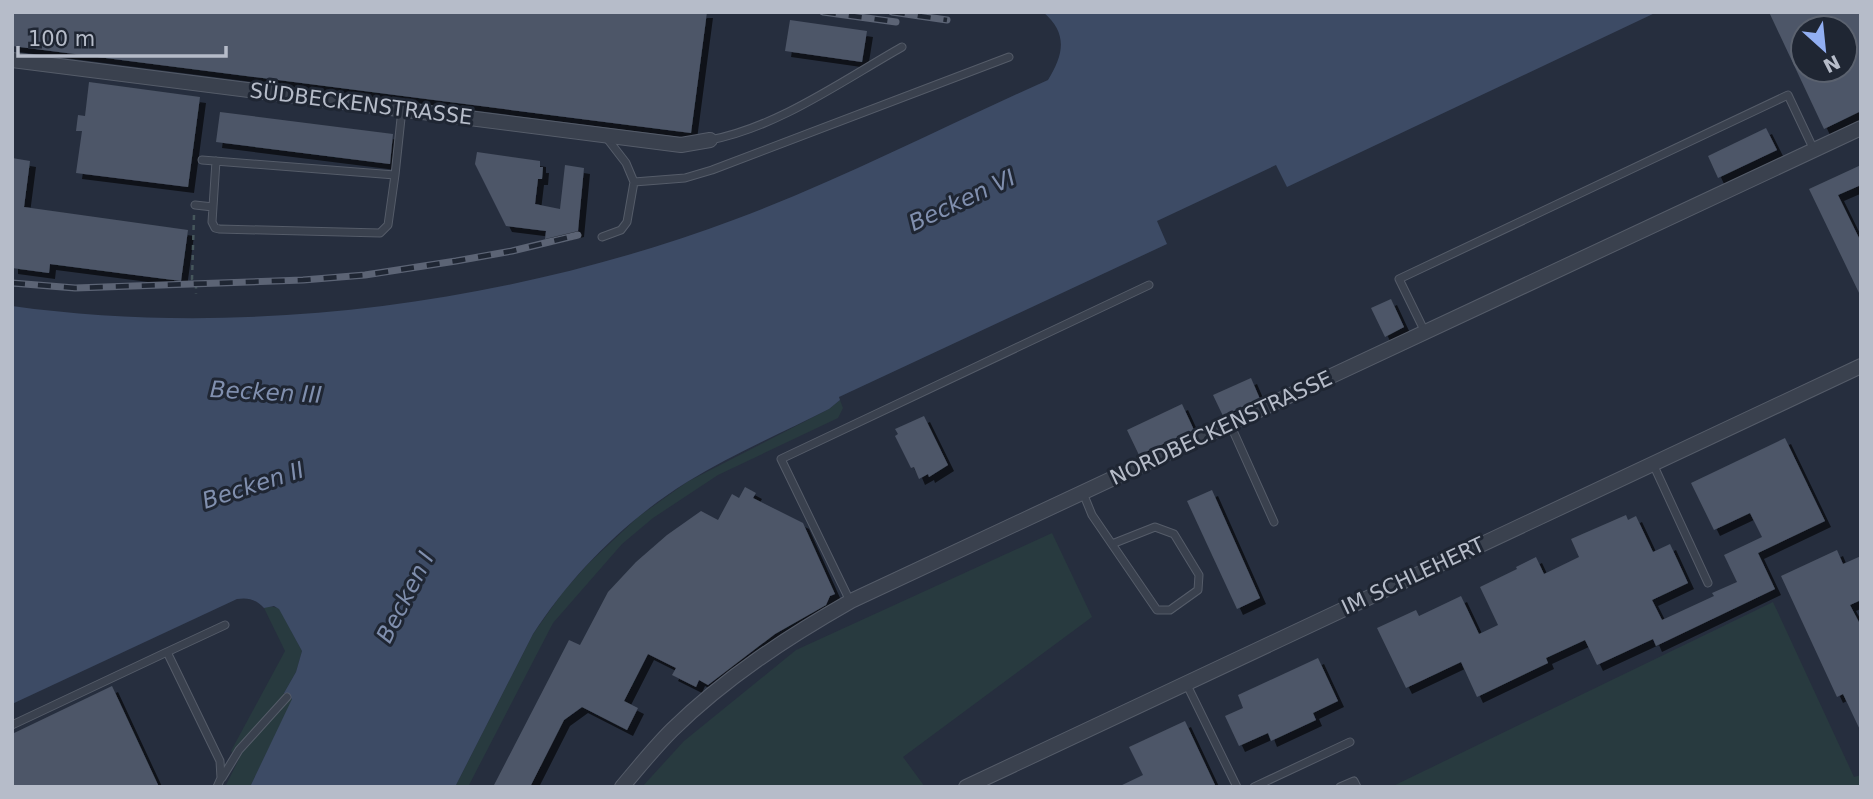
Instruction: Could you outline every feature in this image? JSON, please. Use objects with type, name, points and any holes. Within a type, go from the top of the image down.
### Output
[{"type":"street","name":"SÜDBECKENSTRASSE","points":[[12,60],[681,145],[710,141]]},
{"type":"street","name":"NORDBECKENSTRASSE","points":[[622,787],[671,731],[722,685],[793,634],[851,601],[1230,424],[1423,328],[1811,144],[1861,128]]},
{"type":"street","name":"IM SCHLEHERT","points":[[967,787],[1861,366]]},
{"type":"lane","points":[[710,141],[740,135],[773,120],[902,47]]},
{"type":"lane","points":[[634,182],[685,178],[712,170],[1009,57]]},
{"type":"lane","points":[[1423,328],[1399,279],[1788,95],[1811,144]]},
{"type":"lane","points":[[216,161],[212,225],[219,229],[380,233],[388,225],[402,108]]},
{"type":"lane","points":[[602,237],[621,230],[627,222],[634,182],[626,163],[604,134]]},
{"type":"lane","points":[[202,159],[395,175]]},
{"type":"lane","points":[[195,205],[213,207]]},
{"type":"lane","points":[[851,601],[781,459],[1149,285]]},
{"type":"lane","points":[[1230,424],[1274,522]]},
{"type":"lane","points":[[1653,464],[1708,583]]},
{"type":"lane","points":[[1082,493],[1092,515],[1157,610],[1170,610],[1198,590],[1199,575],[1174,534],[1155,527],[1112,544]]},
{"type":"lane","points":[[12,725],[225,625]]},
{"type":"lane","points":[[167,652],[220,761],[221,778]]},
{"type":"lane","points":[[1186,682],[1237,787]]},
{"type":"lane","points":[[217,787],[239,750],[287,697]]},
{"type":"lane","points":[[1254,787],[1350,742]]},
{"type":"lane","points":[[1340,787],[1354,780],[1357,787]]},
{"type":"path","points":[[195,205],[192,279],[196,284],[196,294]]},
{"type":"shaded area","points":[[840,400],[843,408],[838,418],[718,475],[653,518],[622,544],[553,623],[468,787],[455,787],[533,634],[563,592],[588,564],[638,517],[687,482],[829,409]]},
{"type":"shaded area","points":[[1052,533],[1092,617],[903,757],[925,787],[642,787],[684,741],[796,650]]},
{"type":"shaded area","points":[[1773,602],[1854,777],[1861,775],[1861,787],[1391,787]]},
{"type":"shaded area","points":[[264,608],[279,608],[302,651],[296,672],[284,693],[293,699],[250,787],[225,787],[239,759],[231,751],[285,651]]},
{"type":"water","points":[[1043,12],[1657,12],[1287,187],[1276,165],[1157,221],[1167,244],[839,397],[840,400],[829,409],[687,482],[622,531],[583,570],[548,612],[533,634],[455,787],[250,787],[292,699],[284,693],[296,672],[302,651],[279,609],[274,606],[264,608],[249,599],[237,599],[12,704],[12,306],[102,315],[194,318],[286,315],[379,306],[471,292],[562,273],[651,248],[736,219],[815,187],[1048,80],[1060,53],[1061,44],[1057,28]]},
{"type":"building","points":[[12,12],[707,12],[691,133],[12,46]]},
{"type":"building","points":[[1769,12],[1861,12],[1861,111],[1824,129],[1803,84],[1859,84],[1859,14],[1789,14],[1789,55]]},
{"type":"building","points":[[790,20],[867,31],[862,62],[785,51]]},
{"type":"building","points":[[89,82],[200,97],[188,187],[76,173],[82,131],[76,131],[78,115],[85,116]]},
{"type":"building","points":[[220,112],[393,134],[390,164],[216,142]]},
{"type":"building","points":[[1766,128],[1777,150],[1718,178],[1708,156]]},
{"type":"building","points":[[477,152],[540,161],[540,167],[543,167],[542,179],[538,179],[535,204],[560,209],[565,165],[584,168],[578,231],[545,239],[546,231],[506,226],[475,164]]},
{"type":"building","points":[[12,158],[30,161],[24,207],[188,230],[181,281],[50,264],[49,273],[12,268]]},
{"type":"building","points":[[1861,165],[1861,185],[1838,195],[1861,242],[1861,297],[1809,189]]},
{"type":"building","points":[[1391,299],[1404,327],[1385,337],[1371,308]]},
{"type":"building","points":[[1251,378],[1260,399],[1223,416],[1213,395]]},
{"type":"building","points":[[1182,404],[1194,430],[1139,455],[1127,430]]},
{"type":"building","points":[[924,416],[948,465],[929,477],[928,474],[919,479],[895,436],[898,434],[895,429]]},
{"type":"building","points":[[1785,438],[1825,521],[1758,553],[1775,589],[1656,646],[1653,639],[1597,665],[1585,640],[1546,658],[1548,663],[1477,697],[1461,662],[1406,688],[1377,628],[1416,610],[1419,616],[1461,596],[1479,634],[1498,625],[1480,587],[1536,557],[1544,574],[1579,557],[1571,539],[1626,515],[1628,520],[1636,516],[1653,552],[1670,544],[1688,583],[1652,600],[1662,620],[1737,582],[1724,555],[1762,537],[1750,513],[1714,530],[1691,483]]},
{"type":"building","points":[[745,487],[756,493],[753,498],[803,523],[835,594],[830,596],[826,605],[775,634],[708,685],[699,680],[696,687],[672,675],[676,668],[648,654],[624,701],[638,708],[627,730],[582,707],[564,720],[530,787],[493,787],[569,640],[580,645],[608,592],[636,562],[667,535],[701,511],[718,520],[732,494],[739,498]]},
{"type":"building","points":[[1212,490],[1260,598],[1237,609],[1187,501]]},
{"type":"building","points":[[1837,550],[1843,564],[1861,556],[1861,600],[1850,605],[1861,626],[1861,732],[1843,694],[1837,697],[1781,576]]},
{"type":"building","points":[[1318,658],[1338,701],[1313,713],[1316,720],[1271,741],[1268,733],[1239,746],[1225,716],[1243,708],[1238,695]]},
{"type":"building","points":[[112,686],[159,787],[12,787],[12,734]]},
{"type":"building","points":[[1185,721],[1216,787],[1118,787],[1143,775],[1129,747]]},
{"type":"railway","points":[[823,12],[896,22]]},
{"type":"railway","points":[[892,12],[947,20]]},
{"type":"railway","points":[[12,283],[75,288],[303,280],[365,275],[512,251],[578,235]]},
{"type":"water label","name":"Becken VI","points":[[962,200]]},
{"type":"water label","name":"Becken III","points":[[266,392]]},
{"type":"water label","name":"Becken II","points":[[253,485]]},
{"type":"water label","name":"Becken I","points":[[405,597]]}]
